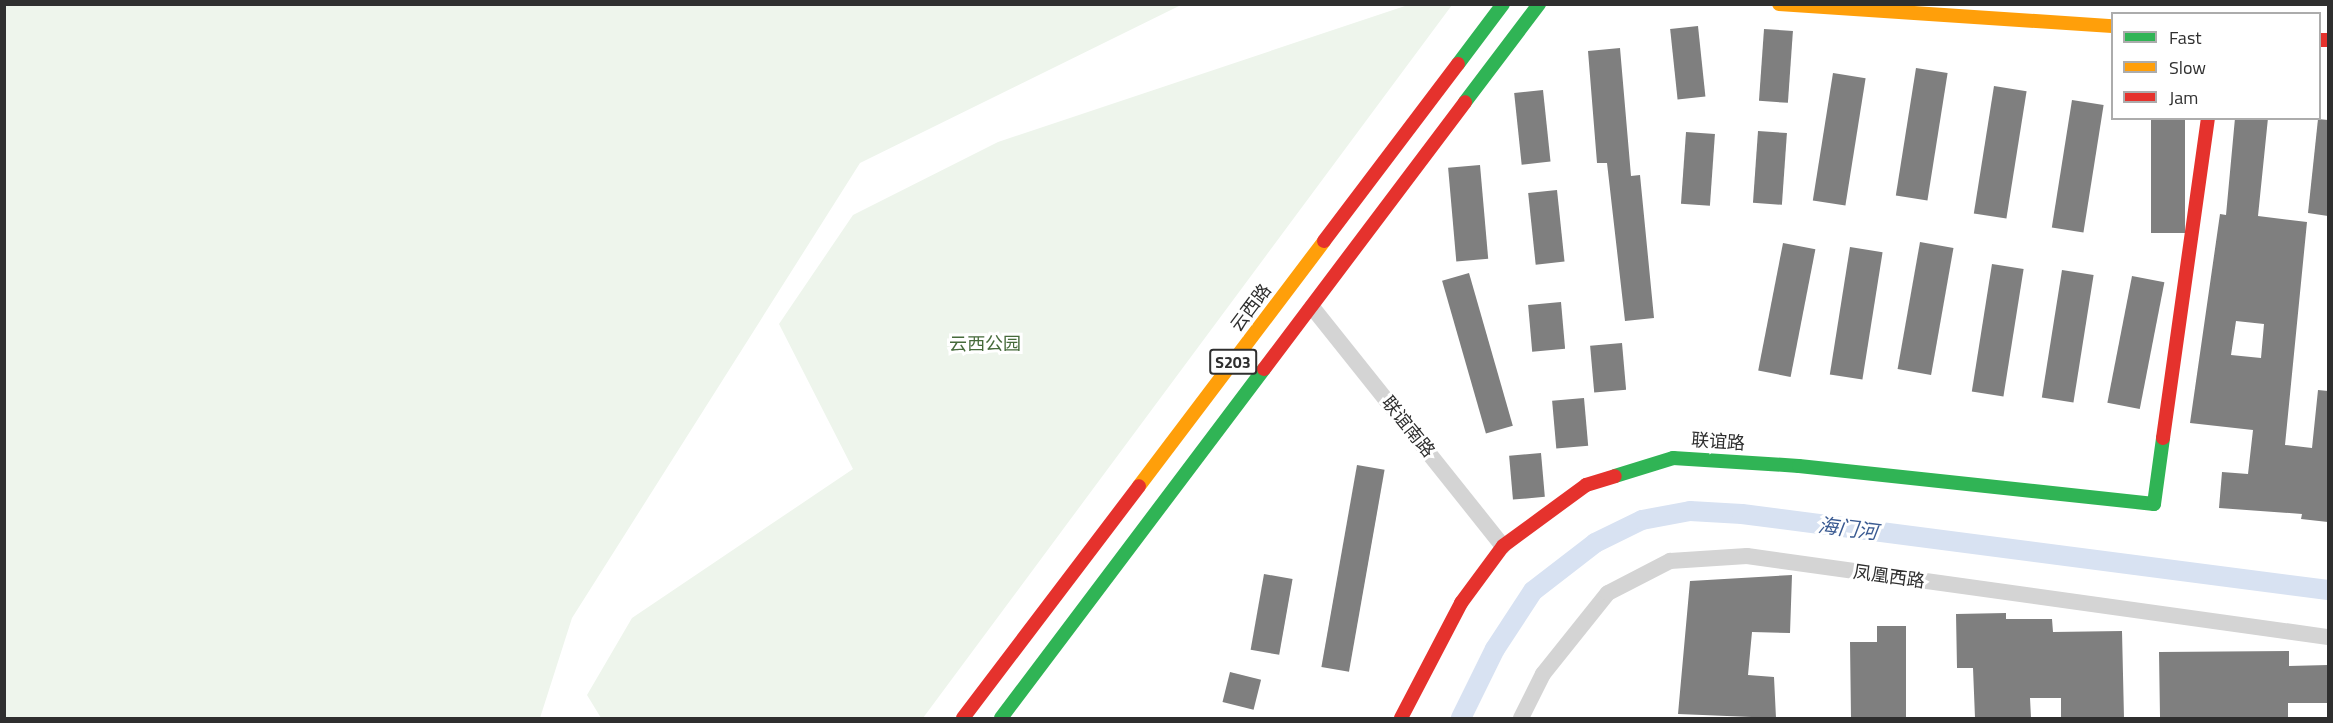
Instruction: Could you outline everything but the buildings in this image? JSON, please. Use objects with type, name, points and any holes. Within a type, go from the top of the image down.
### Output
[{"type":"main road","name":"云西路","points":[[963,718],[1503,4]]},
{"type":"main road","name":"S203","points":[[1001,718],[1539,4]]},
{"type":"main road","points":[[1779,4],[2111,26]]},
{"type":"main road","name":"联谊路","points":[[1401,718],[1461,603],[1503,546],[1586,485],[1673,458],[1799,466],[2154,504],[2208,120]]},
{"type":"street","name":"联谊南路","points":[[1312,308],[1503,546]]},
{"type":"street","name":"凤凰西路","points":[[1521,718],[1543,674],[1608,593],[1670,561],[1747,556],[2328,637]]},
{"type":"green space","points":[[4,5],[1181,5],[860,163],[572,618],[540,718],[5,718]]},
{"type":"green space","name":"云西公园","points":[[1408,5],[1452,5],[923,718],[601,718],[587,695],[632,618],[853,469],[779,324],[853,215],[998,142]]},
{"type":"waterway","name":"海门河","points":[[1461,718],[1495,649],[1533,591],[1595,543],[1642,520],[1690,511],[1742,514],[2328,590]]},
{"type":"traffic: fast","points":[[1458,64],[1503,4]]},
{"type":"traffic: fast","points":[[1465,102],[1539,4]]},
{"type":"traffic: fast","points":[[1001,718],[1264,369]]},
{"type":"traffic: fast","points":[[1615,476],[1673,458],[1799,466],[2154,504],[2163,438]]},
{"type":"traffic: slow","points":[[1779,4],[2111,26]]},
{"type":"traffic: slow","points":[[1139,486],[1324,241]]},
{"type":"traffic: jam","points":[[2321,40],[2328,40]]},
{"type":"traffic: jam","points":[[1324,241],[1458,64]]},
{"type":"traffic: jam","points":[[1264,369],[1465,102]]},
{"type":"traffic: jam","points":[[2163,438],[2208,120]]},
{"type":"traffic: jam","points":[[1401,718],[1461,603],[1503,546],[1586,485],[1615,476]]},
{"type":"traffic: jam","points":[[963,718],[1139,486]]}]
